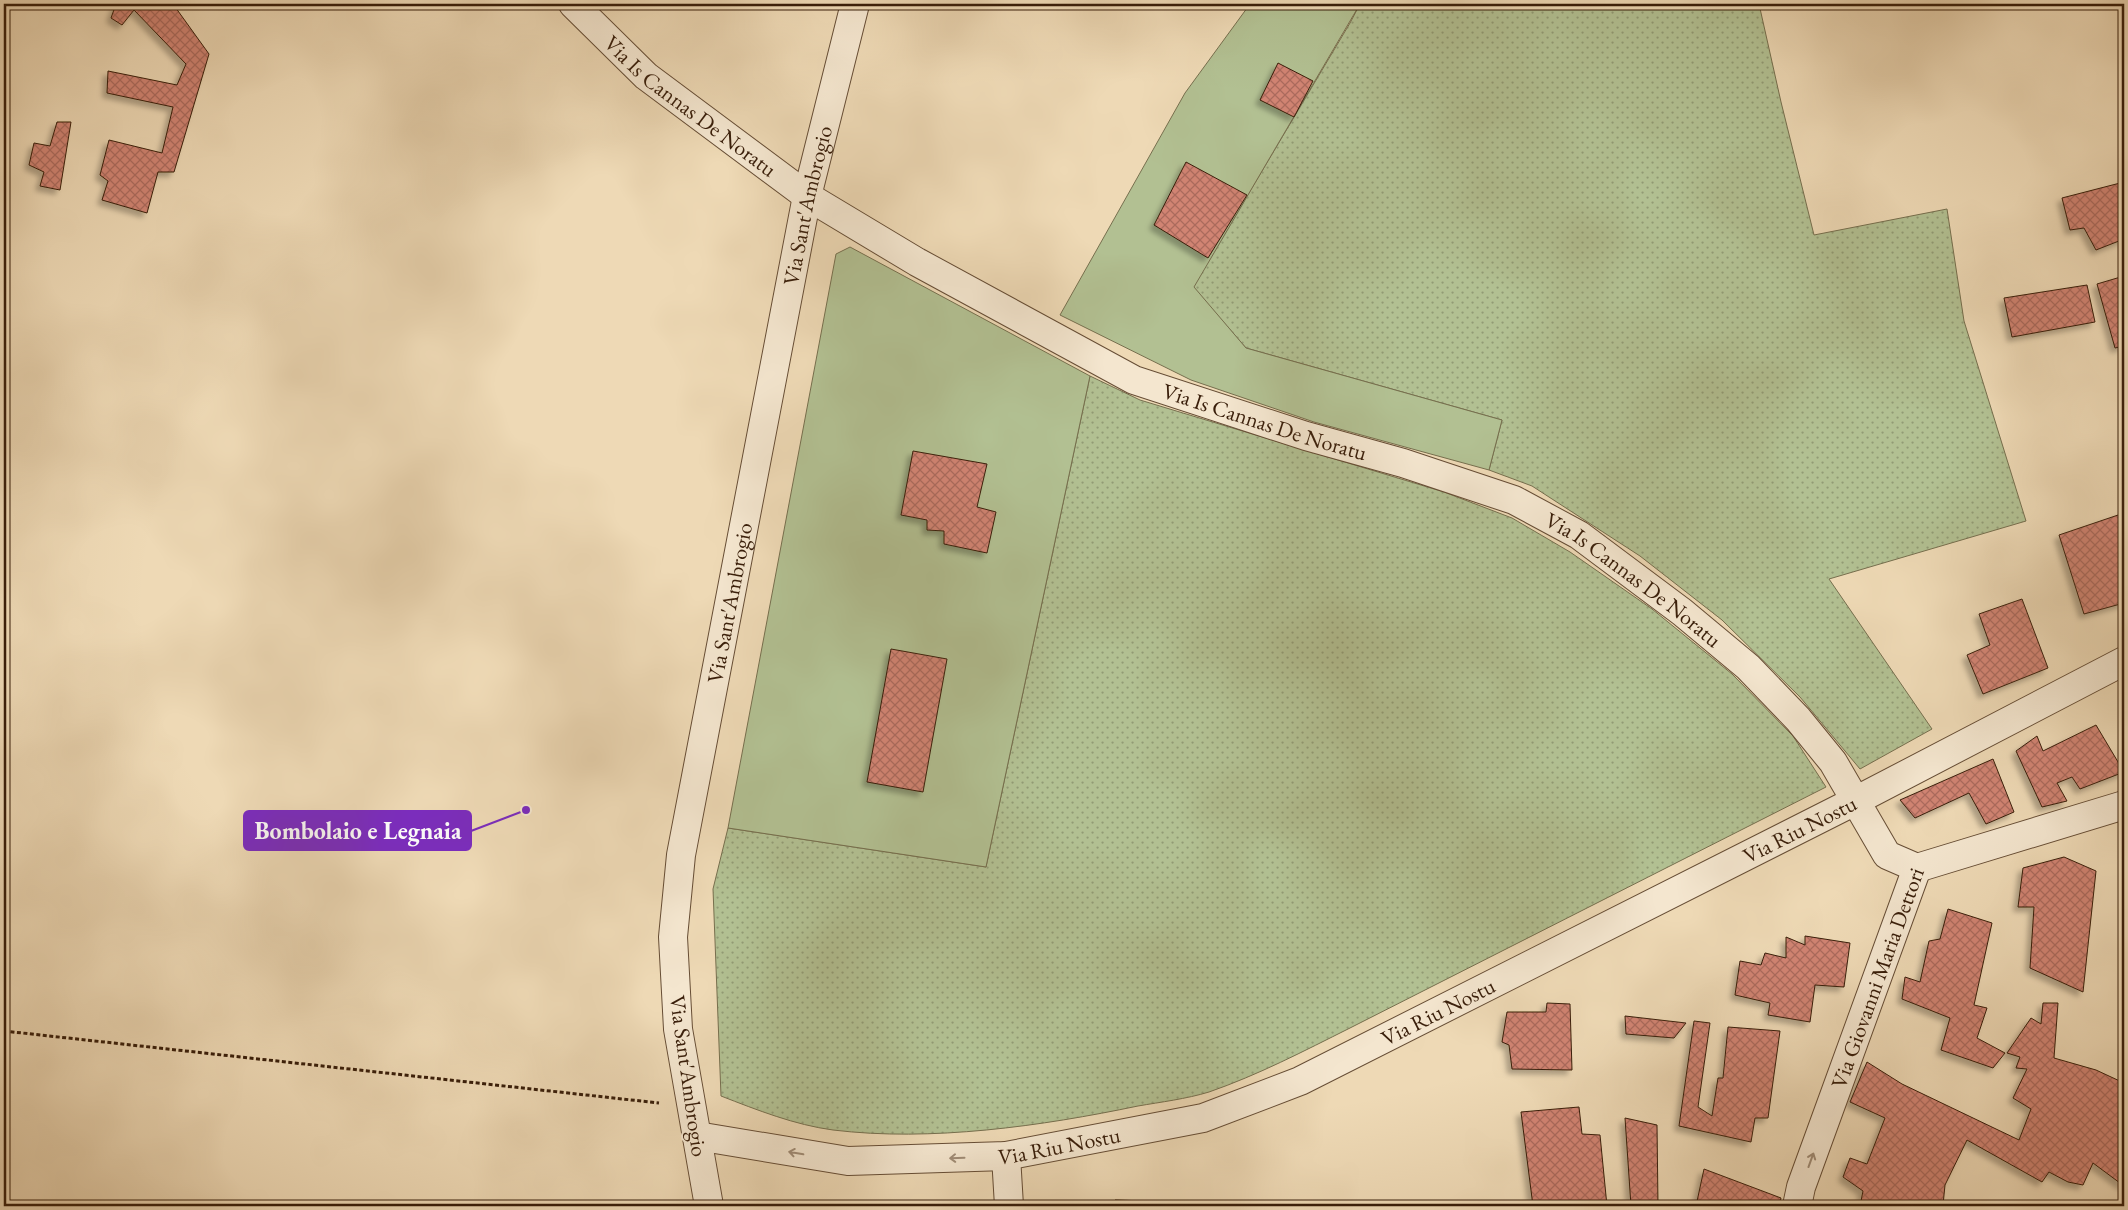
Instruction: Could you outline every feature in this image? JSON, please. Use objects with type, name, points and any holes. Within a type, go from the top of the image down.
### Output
[{"type":"street","name":"Via Is Cannas De Noratu","points":[[573,4],[646,76],[807,196],[917,262],[1134,380],[1306,436],[1403,463],[1514,500],[1579,535],[1682,612],[1748,666],[1816,740],[1833,762],[1857,800],[1887,855],[1917,868]]},
{"type":"street","name":"Via Sant'Ambrogio","points":[[709,1206],[678,1029],[674,946],[681,855],[807,196],[855,4]]},
{"type":"street","name":"Via Riu Nostu","points":[[697,1136],[848,1161],[1006,1156],[1204,1118],[1300,1081],[1857,800],[2124,661]]},
{"type":"street","name":"Via Giovanni Maria Dettori","points":[[1797,1206],[1801,1187],[1917,868],[2124,805]]},
{"type":"street","points":[[1006,1156],[1009,1206]]},
{"type":"path","points":[[4,1031],[692,1107]]},
{"type":"green space","points":[[1250,4],[1360,4],[1194,287],[1246,348],[1502,420],[1489,470],[1314,422],[1191,380],[1060,315],[1185,93]]},
{"type":"green space","points":[[1360,4],[1759,4],[1814,235],[1947,209],[1964,321],[2026,521],[1829,579],[1932,729],[1860,769],[1800,697],[1722,620],[1640,556],[1532,486],[1489,470],[1502,420],[1246,348],[1193,287]]},
{"type":"green space","points":[[850,247],[1090,376],[986,867],[728,828],[836,254]]},
{"type":"green space","points":[[1090,376],[1140,400],[1444,492],[1512,518],[1570,552],[1652,609],[1732,674],[1793,736],[1826,787],[1298,1054],[1209,1092],[1025,1126],[947,1133],[908,1134],[870,1133],[819,1128],[748,1107],[721,1096],[713,889],[728,828],[986,867]]},
{"type":"building","points":[[116,4],[173,4],[209,54],[174,172],[158,172],[147,213],[102,200],[108,181],[100,175],[109,140],[162,153],[173,107],[107,93],[108,71],[177,85],[186,64],[134,10],[122,25],[111,18]]},
{"type":"building","points":[[1278,63],[1313,81],[1294,117],[1260,100]]},
{"type":"building","points":[[57,122],[71,122],[60,190],[40,186],[44,172],[29,165],[34,143],[50,146]]},
{"type":"building","points":[[1186,162],[1247,195],[1208,258],[1154,225]]},
{"type":"building","points":[[2124,182],[2124,239],[2096,250],[2084,228],[2070,230],[2062,198]]},
{"type":"building","points":[[2124,276],[2124,346],[2115,348],[2097,284]]},
{"type":"building","points":[[2087,285],[2095,322],[2012,337],[2004,298]]},
{"type":"building","points":[[913,451],[987,464],[977,507],[996,512],[987,553],[944,544],[944,531],[927,530],[927,520],[901,515]]},
{"type":"building","points":[[2124,513],[2124,603],[2084,614],[2059,535]]},
{"type":"building","points":[[2022,599],[2048,668],[1983,694],[1967,655],[1990,645],[1979,614]]},
{"type":"building","points":[[891,649],[947,659],[923,792],[867,782]]},
{"type":"building","points":[[2096,725],[2124,772],[2080,789],[2072,777],[2057,783],[2067,801],[2042,807],[2016,751],[2037,736],[2043,751]]},
{"type":"building","points":[[1993,759],[2014,812],[1986,824],[1969,793],[1915,818],[1900,800]]},
{"type":"building","points":[[2064,857],[2096,871],[2083,992],[2030,968],[2034,907],[2018,907],[2023,868]]},
{"type":"building","points":[[1948,909],[1992,923],[1974,1005],[1987,1008],[1977,1038],[2005,1053],[1993,1068],[1941,1050],[1950,1018],[1902,999],[1905,977],[1920,982],[1929,941],[1940,939]]},
{"type":"building","points":[[1805,936],[1850,943],[1844,987],[1815,985],[1810,1022],[1768,1015],[1770,1003],[1735,995],[1740,961],[1761,965],[1765,953],[1786,958],[1786,937],[1805,945]]},
{"type":"building","points":[[1547,1003],[1570,1004],[1572,1070],[1512,1069],[1509,1045],[1502,1042],[1507,1012],[1546,1012]]},
{"type":"building","points":[[2043,1003],[2058,1003],[2054,1058],[2096,1070],[2124,1083],[2124,1186],[2093,1163],[2083,1185],[2068,1182],[2049,1172],[2042,1182],[1967,1140],[1945,1185],[1943,1205],[1860,1206],[1863,1191],[1843,1177],[1850,1158],[1867,1164],[1885,1118],[1850,1102],[1867,1062],[1902,1084],[2019,1140],[2031,1109],[2013,1098],[2027,1069],[2016,1068],[2020,1057],[2007,1053],[2031,1018],[2041,1024]]},
{"type":"building","points":[[1625,1016],[1686,1023],[1674,1038],[1626,1034]]},
{"type":"building","points":[[1694,1021],[1710,1023],[1698,1107],[1712,1116],[1718,1078],[1723,1078],[1728,1027],[1780,1031],[1768,1118],[1755,1118],[1751,1142],[1679,1126]]},
{"type":"building","points":[[1579,1107],[1582,1134],[1600,1135],[1607,1206],[1533,1206],[1521,1112]]},
{"type":"building","points":[[1625,1118],[1657,1125],[1658,1206],[1631,1206]]},
{"type":"building","points":[[1704,1169],[1781,1198],[1779,1206],[1696,1206]]},
{"type":"building","points":[[1115,1200],[1281,1205],[1115,1206]]},
{"type":"place","name":"Bombolaio e Legnaia","points":[[526,810]]}]
